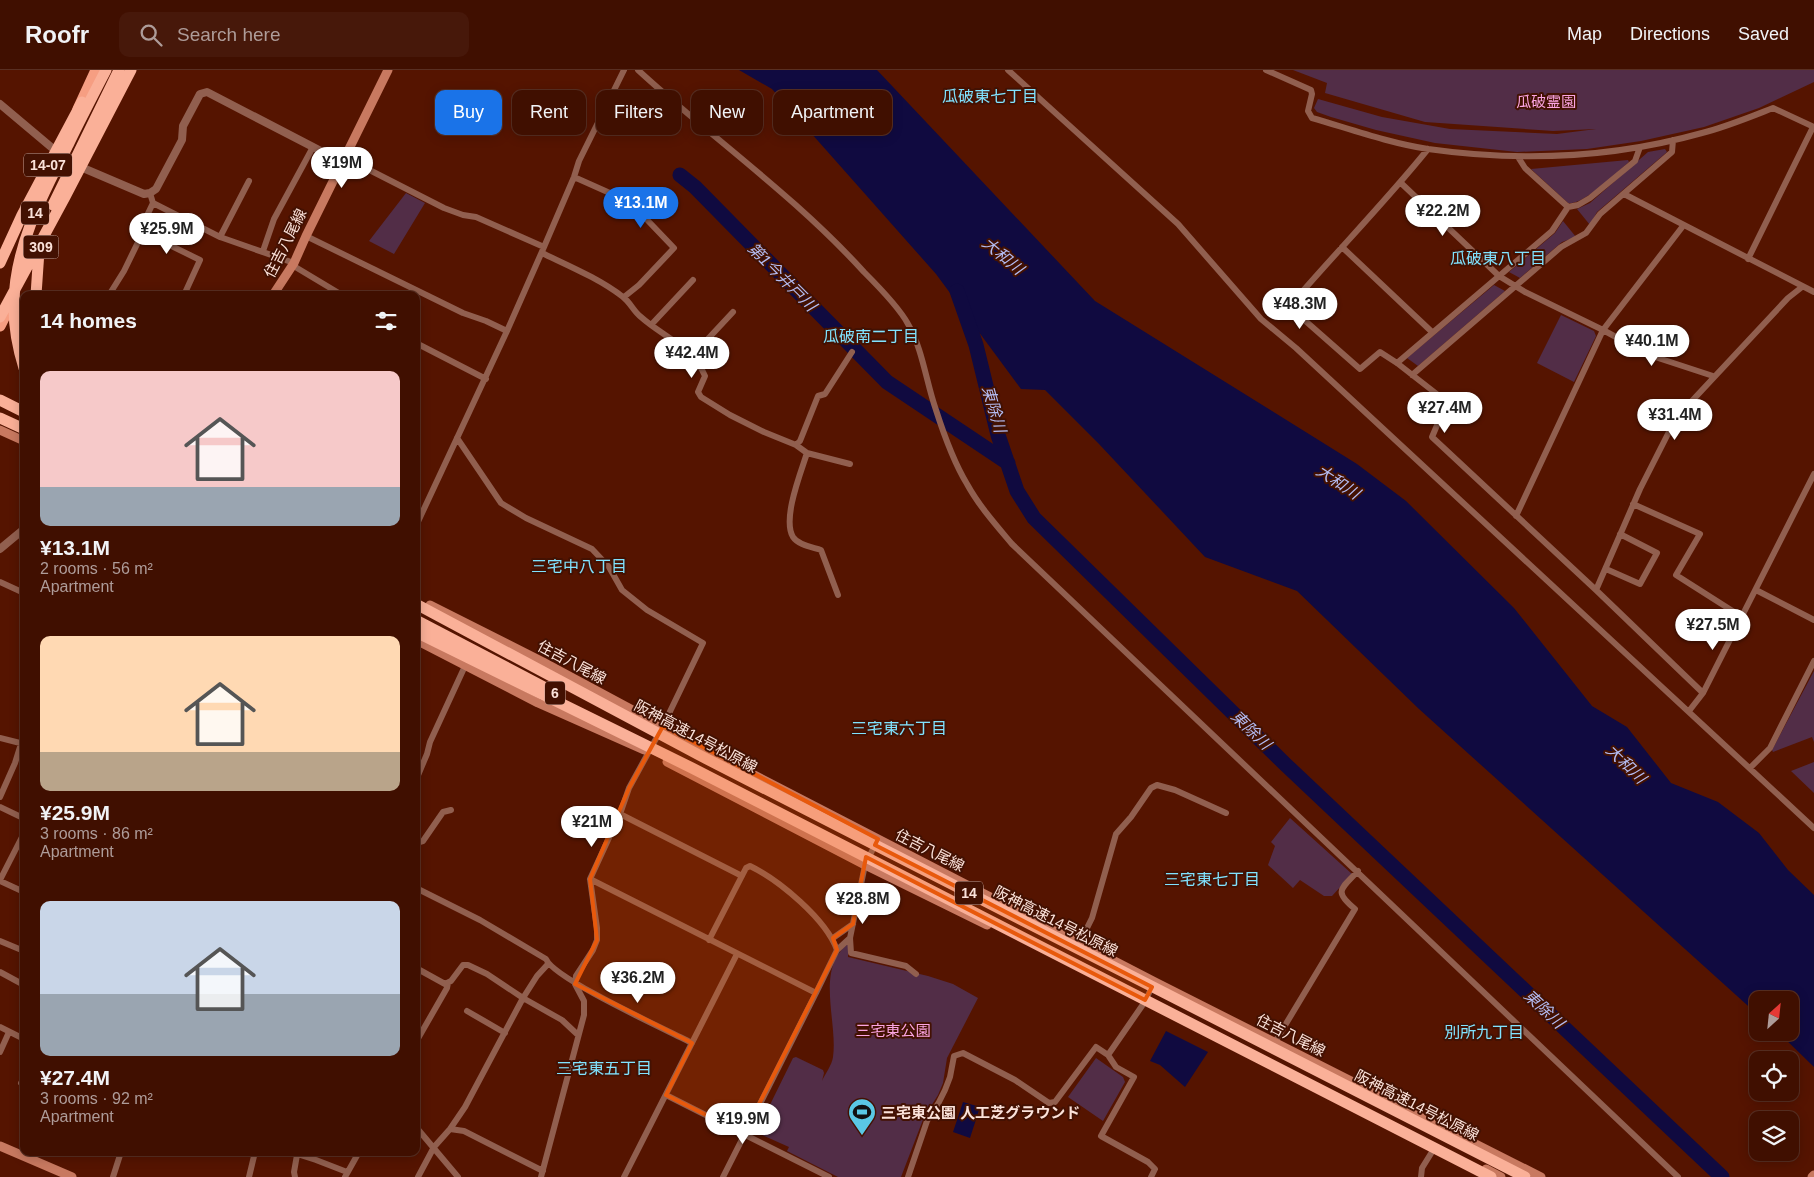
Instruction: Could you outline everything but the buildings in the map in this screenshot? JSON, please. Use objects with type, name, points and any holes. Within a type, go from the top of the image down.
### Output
[{"type":"highway","name":"309","points":[[0,268],[98,70]]},
{"type":"highway","name":"14-07","points":[[0,263],[34,190],[98,70]]},
{"type":"highway","name":"14","points":[[20,354],[14,307],[15,286],[24,246],[33,218],[50,181],[106,70]]},
{"type":"highway","name":"14","points":[[36,291],[37,260],[45,226],[60,188],[120,70]]},
{"type":"highway","name":"309","points":[[0,326],[84,168],[131,70]]},
{"type":"highway","name":"14-07","points":[[0,317],[131,70]]},
{"type":"highway","points":[[0,398],[20,410]]},
{"type":"highway","points":[[0,404],[20,411]]},
{"type":"highway","points":[[0,418],[20,427]]},
{"type":"highway","name":"阪神高速14号松原線","points":[[420,606],[700,755],[1525,1177]]},
{"type":"highway","name":"6","points":[[420,622],[533,681],[692,768]]},
{"type":"highway","name":"阪神高速14号松原線","points":[[420,634],[692,768],[1491,1177]]},
{"type":"main road","name":"住吉八尾線","points":[[276,291],[293,264],[388,70]]},
{"type":"main road","points":[[0,430],[20,439]]},
{"type":"main road","name":"住吉八尾線","points":[[420,601],[543,662],[736,765],[1155,982],[1540,1177]]},
{"type":"main road","points":[[420,642],[538,703],[648,752],[865,865],[1501,1177]]},
{"type":"main road","points":[[0,1146],[20,1155]]},
{"type":"main road","points":[[23,1156],[72,1177]]},
{"type":"street","points":[[77,111],[92,70]]},
{"type":"street","points":[[420,518],[507,332],[574,177],[579,161],[624,70]]},
{"type":"street","points":[[638,70],[662,93],[793,201],[841,246],[907,322],[919,351],[936,410],[954,458],[966,483],[985,512],[1012,544],[1678,1177]]},
{"type":"street","points":[[1008,70],[1178,224],[1262,320],[1303,355],[1814,828]]},
{"type":"street","points":[[1266,70],[1311,90],[1312,94],[1308,111],[1312,118],[1428,149],[1518,157],[1600,153],[1640,147],[1702,134],[1774,108],[1813,127],[1748,259]]},
{"type":"street","points":[[0,104],[57,152],[84,168],[144,194],[156,189],[182,140],[183,126],[200,94],[208,92],[313,147],[444,208],[463,215],[476,217],[543,250],[586,274],[624,297],[639,317],[692,356],[701,366],[705,376],[698,392],[702,397],[730,416],[796,445],[807,453],[850,464]]},
{"type":"street","points":[[1412,375],[1561,248],[1586,234],[1600,214],[1672,152],[1673,140]]},
{"type":"street","points":[[263,251],[274,219],[313,147]]},
{"type":"street","points":[[1396,363],[1552,231],[1568,207],[1578,205],[1590,198],[1635,161],[1640,147]]},
{"type":"street","points":[[1428,149],[1401,183],[1296,300],[1293,310],[1360,369],[1380,352],[1447,402],[1432,437],[1596,590],[1703,694]]},
{"type":"street","points":[[1518,157],[1525,168],[1568,207]]},
{"type":"street","points":[[36,257],[46,242],[84,168]]},
{"type":"street","points":[[574,177],[630,202],[674,248],[639,285],[624,297]]},
{"type":"street","points":[[220,237],[249,180]]},
{"type":"street","points":[[1401,183],[1499,276],[1649,354],[1713,376]]},
{"type":"street","points":[[112,291],[124,271],[143,232],[143,224],[153,203],[150,193]]},
{"type":"street","points":[[1624,194],[1814,292]]},
{"type":"street","points":[[153,203],[220,237],[239,245],[263,251],[293,264],[336,291]]},
{"type":"street","points":[[1516,516],[1603,330],[1683,226]]},
{"type":"street","points":[[143,232],[200,260],[186,291]]},
{"type":"street","points":[[306,236],[418,291]]},
{"type":"street","points":[[41,291],[41,269],[46,242]]},
{"type":"street","points":[[1342,247],[1432,332]]},
{"type":"street","points":[[651,325],[693,280]]},
{"type":"street","points":[[1596,590],[1620,534],[1676,418],[1713,376],[1788,298],[1802,287]]},
{"type":"street","points":[[420,292],[507,332]]},
{"type":"street","points":[[692,356],[733,312]]},
{"type":"street","points":[[420,345],[486,379]]},
{"type":"street","points":[[796,445],[800,441],[818,396],[825,394],[852,352]]},
{"type":"street","points":[[450,1129],[464,1131],[542,1174],[584,1015],[584,1001],[575,984],[576,976],[593,950],[597,940],[590,879],[620,814],[629,788],[663,726],[703,643],[647,610],[622,590],[608,567],[592,549],[526,518],[501,503],[458,438]]},
{"type":"street","points":[[807,453],[789,513],[792,536],[798,542],[821,550],[838,595]]},
{"type":"street","points":[[1689,711],[1703,694],[1814,474]]},
{"type":"street","points":[[1634,504],[1700,534],[1676,575],[1742,617]]},
{"type":"street","points":[[0,549],[20,532]]},
{"type":"street","points":[[1606,569],[1640,584],[1657,553],[1620,534]]},
{"type":"street","points":[[0,582],[20,591]]},
{"type":"street","points":[[1756,590],[1814,620]]},
{"type":"street","points":[[1750,768],[1770,748],[1814,662]]},
{"type":"street","points":[[420,769],[428,754],[430,742],[465,666]]},
{"type":"street","points":[[0,738],[20,743]]},
{"type":"street","points":[[0,797],[20,749]]},
{"type":"street","points":[[1080,942],[1092,918],[1116,834],[1132,817],[1151,788],[1157,785],[1175,790],[1226,813]]},
{"type":"street","points":[[0,807],[20,817]]},
{"type":"street","points":[[420,842],[423,841],[443,812],[451,810]]},
{"type":"street","points":[[620,814],[742,876]]},
{"type":"street","points":[[878,838],[865,865],[852,924],[850,955],[906,966],[916,974]]},
{"type":"street","points":[[20,841],[0,880],[20,890]]},
{"type":"street","points":[[709,940],[746,868],[750,866],[769,876],[802,903],[833,938],[837,950]]},
{"type":"street","points":[[1274,1042],[1355,910],[1343,900],[1341,895],[1342,888],[1358,871]]},
{"type":"street","points":[[590,879],[816,993]]},
{"type":"street","points":[[420,890],[480,920],[546,959],[548,964],[575,984],[692,1043]]},
{"type":"street","points":[[833,938],[852,924]]},
{"type":"street","points":[[723,1177],[837,950],[850,938]]},
{"type":"street","points":[[0,941],[20,949]]},
{"type":"street","points":[[624,1177],[737,954]]},
{"type":"street","points":[[418,1177],[434,1147],[450,1129],[465,1106],[523,998],[537,976],[548,964]]},
{"type":"street","points":[[420,1035],[448,988],[448,983],[463,965],[468,965],[487,974],[523,998],[562,1020],[578,1036]]},
{"type":"street","points":[[420,970],[445,984],[448,983]]},
{"type":"street","points":[[0,972],[20,983]]},
{"type":"street","points":[[1108,1055],[1144,1003],[1155,982]]},
{"type":"street","points":[[467,1011],[505,1033]]},
{"type":"street","points":[[0,1027],[20,1037]]},
{"type":"street","points":[[0,1052],[9,1032]]},
{"type":"street","points":[[908,1177],[927,1121],[940,1102],[950,1077],[954,1056],[963,1053],[1015,1080],[1049,1103],[1055,1102],[1096,1047],[1108,1055],[1116,1067],[1134,1077],[1102,1136],[1148,1162],[1155,1169],[1151,1177]]},
{"type":"street","points":[[666,1095],[830,1177]]},
{"type":"street","points":[[420,1131],[458,1177]]},
{"type":"street","points":[[1421,1177],[1422,1168],[1437,1144]]},
{"type":"street","points":[[113,1177],[121,1156]]},
{"type":"street","points":[[249,1177],[254,1156]]},
{"type":"street","points":[[294,1156],[295,1177]]},
{"type":"street","points":[[301,1156],[316,1160],[346,1175],[357,1156]]},
{"type":"street","points":[[316,1160],[317,1156]]},
{"type":"highlighted area","points":[[663,726],[878,839],[875,845],[1152,987],[1145,1000],[866,857],[853,924],[833,938],[837,950],[744,1134],[666,1095],[692,1043],[575,984],[597,940],[590,879],[629,788]]},
{"type":"green space","name":"瓜破霊園","points":[[1293,70],[1814,70],[1814,82],[1759,108],[1704,127],[1641,141],[1587,149],[1517,152],[1435,143],[1376,130],[1331,117],[1317,112],[1314,108],[1318,99],[1382,117],[1450,129],[1557,134],[1596,129],[1553,131],[1425,122],[1325,93],[1327,83]]},
{"type":"green space","points":[[1665,149],[1667,152],[1597,212],[1590,225],[1577,209],[1590,203],[1648,152]]},
{"type":"green space","points":[[1628,160],[1629,162],[1600,187],[1574,203],[1568,203],[1531,169]]},
{"type":"green space","points":[[406,193],[425,203],[394,254],[369,241]]},
{"type":"green space","points":[[1563,221],[1576,237],[1562,242],[1520,278],[1509,272],[1555,233]]},
{"type":"green space","points":[[1494,285],[1505,291],[1418,366],[1407,358]]},
{"type":"green space","points":[[1561,315],[1594,331],[1596,336],[1574,382],[1537,363]]},
{"type":"green space","points":[[1814,671],[1814,742],[1812,737],[1773,752],[1772,750]]},
{"type":"green space","points":[[1814,762],[1814,793],[1791,771]]},
{"type":"green space","points":[[1290,818],[1352,874],[1332,896],[1324,896],[1300,880],[1293,888],[1268,865],[1275,846],[1271,842]]},
{"type":"green space","name":"三宅東公園","points":[[848,944],[848,957],[928,976],[953,984],[978,998],[947,1058],[943,1083],[924,1117],[901,1177],[838,1177],[787,1151],[789,1147],[760,1134],[758,1129],[793,1058],[796,1057],[823,1070],[822,1081],[830,1066],[834,1043],[830,997],[832,967],[838,955]]},
{"type":"green space","points":[[1096,1058],[1123,1077],[1125,1082],[1103,1121],[1068,1097]]},
{"type":"water","name":"大和川","points":[[739,70],[877,70],[1095,301],[1357,464],[1406,501],[1514,608],[1592,706],[1627,727],[1671,783],[1718,802],[1759,833],[1788,870],[1814,895],[1814,1067],[1787,1041],[1799,1041],[1799,991],[1749,991],[1749,1007],[1419,709],[1297,591],[1205,557],[1099,444],[1045,390],[1021,389],[936,274],[813,135],[892,135],[892,90],[772,89]]},
{"type":"water","points":[[1166,1031],[1208,1052],[1185,1087],[1160,1065],[1150,1061]]},
{"type":"water","points":[[963,1102],[980,1107],[970,1138],[953,1132]]},
{"type":"waterway","name":"第1今井戸川","points":[[680,175],[695,187],[887,382],[1008,463]]},
{"type":"waterway","name":"東除川","points":[[957,291],[976,345],[998,435],[1017,491],[1034,518],[1286,765],[1722,1177]]},
{"type":"place","name":"三宅東公園 人工芝グラウンド","points":[[862,1136]]},
{"type":"district","name":"瓜破東七丁目","points":[[990,96]]},
{"type":"district","name":"瓜破東八丁目","points":[[1498,258]]},
{"type":"district","name":"瓜破南二丁目","points":[[871,336]]},
{"type":"district","name":"三宅中八丁目","points":[[579,566]]},
{"type":"district","name":"三宅東六丁目","points":[[899,728]]},
{"type":"district","name":"三宅東七丁目","points":[[1212,879]]},
{"type":"district","name":"別所九丁目","points":[[1484,1032]]},
{"type":"district","name":"三宅東五丁目","points":[[604,1068]]}]
